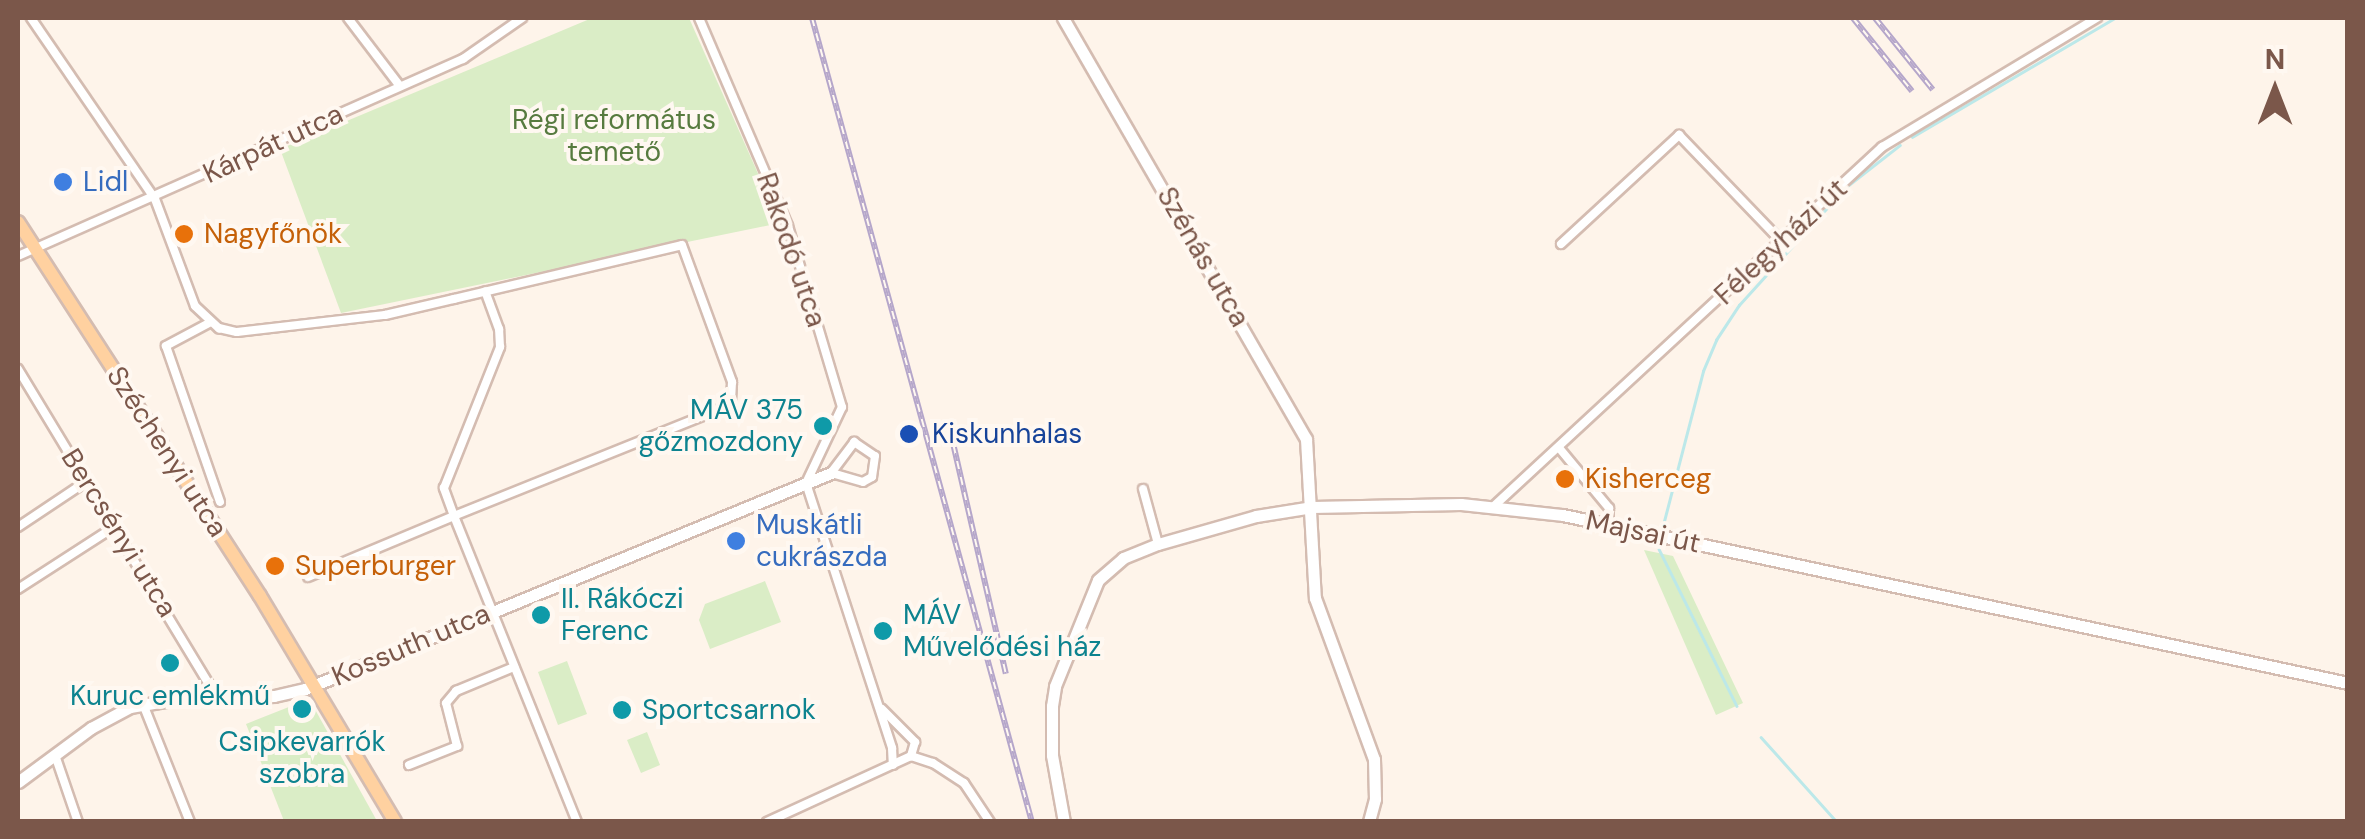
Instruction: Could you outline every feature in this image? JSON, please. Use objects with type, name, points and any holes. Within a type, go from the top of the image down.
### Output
[{"type":"main road","name":"Szénás utca","points":[[1062,18],[1302,429],[1310,458],[1310,547],[1322,624],[1374,760],[1375,798],[1369,822]]},
{"type":"main road","name":"Széchenyi utca","points":[[18,222],[314,685],[395,822]]},
{"type":"main road","name":"Kossuth utca","points":[[18,782],[111,716],[143,704],[274,696],[314,685],[831,472]]},
{"type":"main road","points":[[1310,547],[1321,519],[1342,506]]},
{"type":"main road","name":"Majsai út","points":[[1064,822],[1052,728],[1055,686],[1092,588],[1110,567],[1158,544],[1256,516],[1312,507],[1494,506],[1609,525],[2348,683]]},
{"type":"street","points":[[31,18],[154,199],[195,306],[209,323],[238,332],[385,315],[682,245],[732,382],[732,396],[725,408],[308,577]]},
{"type":"street","points":[[348,18],[400,85]]},
{"type":"street","name":"Kárpát utca","points":[[18,256],[463,59],[522,18]]},
{"type":"street","name":"Rakodó utca","points":[[699,18],[788,226],[842,408],[806,483]]},
{"type":"street","name":"Félegyházi út","points":[[1494,506],[1891,140],[2097,18]]},
{"type":"street","points":[[1560,244],[1679,136],[1782,241]]},
{"type":"street","points":[[485,292],[500,347],[444,488],[577,822]]},
{"type":"street","points":[[209,323],[166,346],[220,502]]},
{"type":"street","name":"Bercsényi utca","points":[[18,369],[218,699]]},
{"type":"street","points":[[854,442],[875,456],[868,481],[831,472],[854,442]]},
{"type":"street","points":[[1560,449],[1609,508],[1609,525]]},
{"type":"street","points":[[18,527],[86,481]]},
{"type":"street","points":[[806,483],[874,692],[893,764]]},
{"type":"street","points":[[1143,489],[1158,544]]},
{"type":"street","points":[[18,589],[105,533]]},
{"type":"street","points":[[408,765],[457,746],[446,704],[456,690],[514,667]]},
{"type":"street","points":[[874,692],[886,714],[915,742],[912,756]]},
{"type":"street","points":[[143,704],[190,822]]},
{"type":"street","points":[[55,755],[78,822]]},
{"type":"street","points":[[766,822],[912,756],[934,762],[964,782],[990,822]]},
{"type":"green space","name":"Régi református temető","points":[[592,18],[689,18],[780,223],[341,313],[280,149]]},
{"type":"green space","points":[[1644,550],[1673,556],[1743,703],[1716,715]]},
{"type":"green space","points":[[765,581],[781,622],[710,649],[699,620],[705,604]]},
{"type":"green space","points":[[567,661],[587,714],[558,725],[538,672]]},
{"type":"green space","points":[[304,701],[312,704],[377,821],[284,821],[246,724]]},
{"type":"green space","points":[[647,732],[660,765],[641,773],[627,740]]},
{"type":"waterway","points":[[1912,137],[2115,18]]},
{"type":"waterway","points":[[1663,525],[1703,371],[1716,340],[1739,305],[1846,187],[1900,145]]},
{"type":"waterway","points":[[1659,549],[1737,706]]},
{"type":"waterway","points":[[1761,737],[1837,822]]},
{"type":"railway","points":[[812,18],[1032,822]]},
{"type":"railway","points":[[1853,18],[1912,91]]},
{"type":"railway","points":[[1875,18],[1933,90]]},
{"type":"railway","points":[[950,430],[1006,674]]},
{"type":"place","name":"Lidl","points":[[63,182]]},
{"type":"place","name":"Nagyfőnök","points":[[184,234]]},
{"type":"place","name":"MÁV 375 gőzmozdony","points":[[823,426]]},
{"type":"place","name":"Kiskunhalas","points":[[909,434]]},
{"type":"place","name":"Kisherceg","points":[[1565,479]]},
{"type":"place","name":"Muskátli cukrászda","points":[[736,541]]},
{"type":"place","name":"Superburger","points":[[275,566]]},
{"type":"place","name":"II. Rákóczi Ferenc","points":[[541,615]]},
{"type":"place","name":"MÁV Művelődési ház","points":[[883,631]]},
{"type":"place","name":"Kuruc emlékmű","points":[[170,663]]},
{"type":"place","name":"Csipkevarrók szobra","points":[[302,709]]},
{"type":"place","name":"Sportcsarnok","points":[[622,710]]}]
